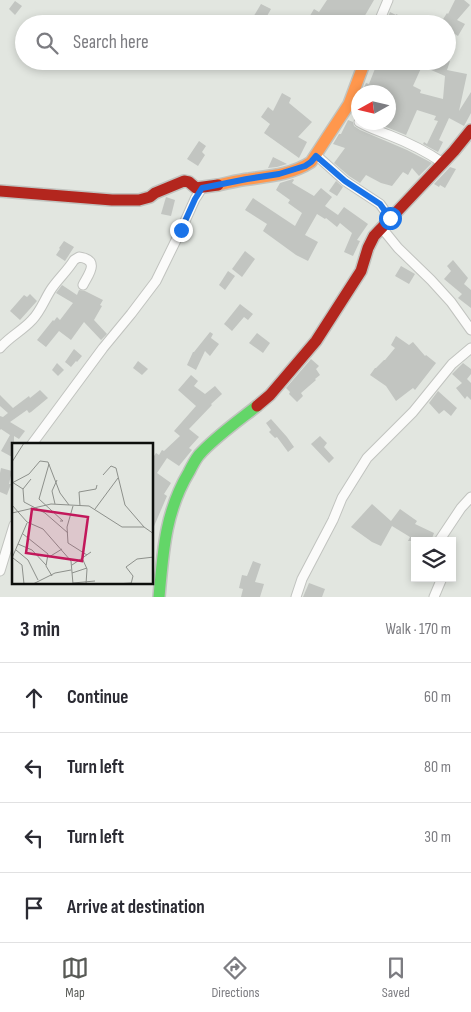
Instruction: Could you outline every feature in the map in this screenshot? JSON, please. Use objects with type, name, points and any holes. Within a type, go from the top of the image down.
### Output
[{"type":"street","points":[[382,15],[388,0]]},
{"type":"street","points":[[0,191],[112,200],[139,200],[150,197],[184,181],[189,182],[196,188],[202,188],[279,174],[305,166],[316,156],[349,104],[362,70]]},
{"type":"street","points":[[343,114],[351,118]]},
{"type":"street","points":[[375,130],[390,135],[433,156],[443,163]]},
{"type":"street","points":[[159,597],[168,524],[175,499],[198,456],[270,395],[316,341],[361,270],[374,236],[443,163],[471,130]]},
{"type":"street","points":[[316,156],[345,181],[380,204],[390,218]]},
{"type":"street","points":[[33,443],[103,348],[156,281],[202,188]]},
{"type":"street","points":[[381,227],[398,248],[451,302],[471,330]]},
{"type":"street","points":[[0,348],[32,320],[43,306],[51,289],[74,260],[79,257],[86,259],[92,267],[82,285]]},
{"type":"street","points":[[296,597],[302,579],[333,520],[342,498],[367,458],[413,412],[452,364],[471,348]]},
{"type":"street","points":[[441,537],[471,497]]},
{"type":"street","points":[[0,571],[12,532]]},
{"type":"street","points":[[434,597],[440,582]]},
{"type":"building","points":[[327,0],[374,0],[365,15],[310,15],[314,9],[319,12]]},
{"type":"building","points":[[455,0],[464,0],[470,5],[457,20],[465,24],[458,36],[456,35],[456,15],[446,15]]},
{"type":"building","points":[[15,1],[22,6],[15,15],[9,9]]},
{"type":"building","points":[[261,4],[271,9],[268,15],[254,15]]},
{"type":"building","points":[[374,70],[420,70],[413,86],[421,90],[420,93],[443,99],[445,76],[431,70],[447,70],[467,74],[459,111],[471,92],[471,113],[464,126],[449,118],[439,140],[443,142],[438,152],[423,144],[424,142],[427,144],[438,121],[434,120],[436,116],[417,110],[406,135],[394,130],[396,130],[396,85],[365,85],[366,83],[369,84]]},
{"type":"building","points":[[282,93],[291,98],[289,103],[312,122],[298,137],[307,142],[299,158],[264,133],[270,124],[261,117],[268,107],[273,111]]},
{"type":"building","points":[[348,120],[351,121],[351,130],[360,130],[432,163],[419,176],[412,168],[408,175],[403,172],[392,186],[381,183],[366,175],[360,183],[334,163],[345,148],[333,144],[339,134],[341,134]]},
{"type":"building","points":[[199,141],[206,146],[202,152],[205,155],[198,166],[187,159]]},
{"type":"building","points":[[273,157],[287,164],[268,168]]},
{"type":"building","points":[[450,167],[456,169],[445,188],[434,184]]},
{"type":"building","points":[[293,179],[292,183],[314,196],[321,188],[332,197],[325,206],[338,215],[344,207],[368,224],[357,240],[360,241],[353,256],[344,252],[352,233],[340,223],[337,227],[326,218],[317,214],[305,235],[318,242],[308,261],[296,255],[263,231],[267,224],[245,210],[253,198],[295,226],[302,213],[288,203],[290,200],[276,190],[280,183]]},
{"type":"building","points":[[336,181],[343,187],[337,196],[329,191]]},
{"type":"building","points":[[166,197],[175,200],[171,216],[161,214]]},
{"type":"building","points":[[64,241],[74,247],[65,261],[56,255]]},
{"type":"building","points":[[245,251],[255,259],[242,277],[232,269]]},
{"type":"building","points":[[453,260],[468,278],[464,284],[471,290],[471,308],[458,298],[462,294],[444,279],[451,271],[447,266]]},
{"type":"building","points":[[401,266],[415,274],[409,284],[395,276]]},
{"type":"building","points":[[228,271],[235,276],[225,290],[219,285]]},
{"type":"building","points":[[62,285],[77,295],[79,290],[85,291],[103,300],[100,305],[102,306],[94,320],[107,334],[101,340],[84,322],[71,340],[59,331],[46,347],[37,340],[53,320],[57,317],[60,320],[73,303],[56,293]]},
{"type":"building","points":[[30,294],[37,301],[20,320],[10,311],[24,295],[27,297]]},
{"type":"building","points":[[240,304],[253,314],[248,320],[244,317],[232,331],[224,324]]},
{"type":"building","points":[[210,332],[213,334],[211,338],[219,344],[210,356],[205,351],[196,370],[187,365],[193,352]]},
{"type":"building","points":[[257,333],[270,343],[263,353],[249,343]]},
{"type":"building","points":[[396,336],[409,345],[413,342],[425,356],[436,363],[415,390],[413,388],[396,401],[386,386],[370,375],[395,348],[391,345]]},
{"type":"building","points":[[74,349],[82,356],[71,367],[65,362]]},
{"type":"building","points":[[311,359],[319,366],[316,369],[320,375],[301,393],[303,396],[297,402],[286,388]]},
{"type":"building","points":[[138,361],[148,369],[142,375],[133,368]]},
{"type":"building","points":[[57,363],[64,370],[58,376],[52,370]]},
{"type":"building","points":[[463,363],[471,369],[471,374],[467,379],[471,383],[471,400],[467,396],[465,399],[456,388],[462,383],[452,374]]},
{"type":"building","points":[[191,375],[198,381],[194,386],[205,394],[215,386],[222,394],[189,429],[199,437],[189,448],[192,450],[179,466],[167,458],[157,473],[171,483],[164,494],[167,496],[154,526],[154,456],[156,453],[159,455],[162,450],[164,451],[180,436],[174,431],[196,406],[178,390]]},
{"type":"building","points":[[40,390],[48,398],[31,412],[29,413],[27,410],[10,422],[25,431],[19,439],[14,436],[12,457],[1,451],[10,435],[0,430],[0,416],[3,417],[8,413],[0,406],[0,395],[13,408],[29,396],[30,398]]},
{"type":"building","points":[[438,391],[457,408],[451,416],[444,410],[439,414],[429,403]]},
{"type":"building","points":[[271,419],[294,447],[288,452],[277,437],[275,438],[269,432],[271,430],[266,423]]},
{"type":"building","points":[[320,436],[327,443],[324,447],[334,458],[329,463],[311,444]]},
{"type":"building","points":[[1,468],[12,471],[9,484],[11,484],[7,495],[0,492]]},
{"type":"building","points":[[372,504],[391,521],[400,509],[417,521],[415,524],[434,533],[432,537],[411,537],[411,541],[408,541],[410,537],[392,526],[381,546],[351,527]]},
{"type":"building","points":[[253,561],[261,564],[255,582],[264,584],[260,597],[241,597],[243,589],[239,588],[242,575],[247,576]]},
{"type":"building","points":[[309,583],[325,589],[322,597],[303,597]]},
{"type":"traffic: fast","points":[[159,597],[162,564],[170,517],[181,487],[194,463],[205,448],[257,406]]},
{"type":"traffic: slow","points":[[218,185],[282,174],[311,162],[349,104],[362,70]]},
{"type":"traffic: jam","points":[[257,406],[270,395],[316,341],[361,271],[374,236],[454,151],[471,130]]},
{"type":"traffic: jam","points":[[0,191],[112,200],[139,200],[150,197],[184,181],[189,182],[196,188],[218,185]]},
{"type":"route","points":[[181,230],[202,188],[279,174],[305,166],[316,156],[345,181],[380,204],[390,218]]}]
